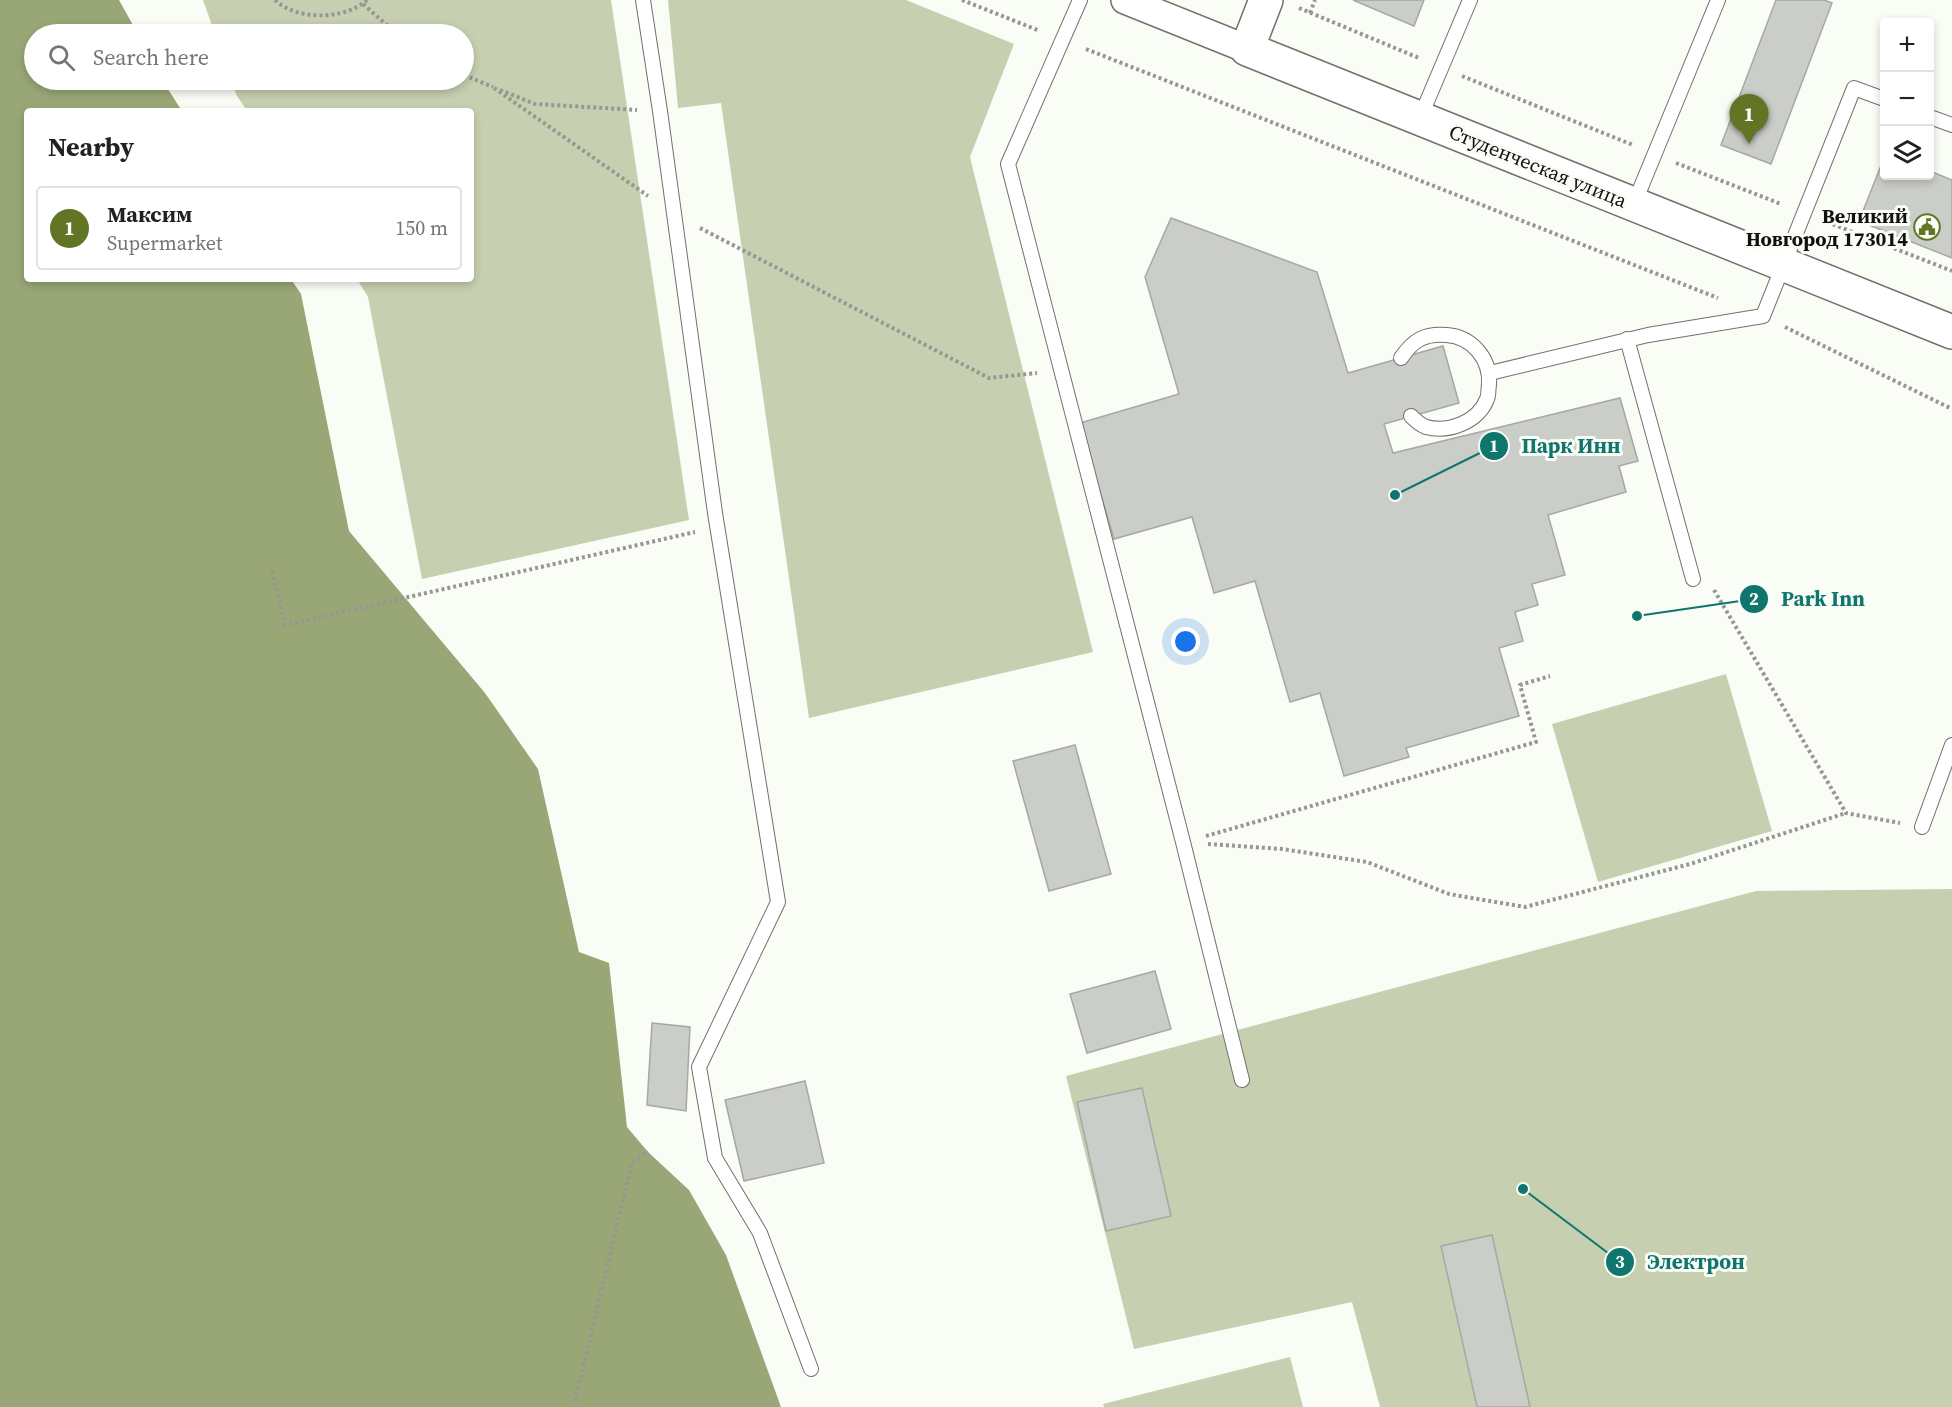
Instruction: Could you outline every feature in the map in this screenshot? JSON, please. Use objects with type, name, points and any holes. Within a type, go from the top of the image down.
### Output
[{"type":"street","name":"Студенческая улица","points":[[1125,0],[1952,332]]},
{"type":"street","points":[[1247,49],[1278,2]]},
{"type":"lane","points":[[643,0],[717,527],[778,902],[699,1067],[716,1158],[760,1233],[811,1369]]},
{"type":"lane","points":[[1080,0],[1008,164],[1242,1080]]},
{"type":"lane","points":[[1420,118],[1470,0]]},
{"type":"lane","points":[[1634,204],[1718,0]]},
{"type":"lane","points":[[1490,373],[1627,339],[1763,316],[1854,88],[1880,98]]},
{"type":"lane","points":[[1934,119],[1952,125]]},
{"type":"lane","points":[[1401,358],[1410,344],[1433,333],[1458,336],[1479,350],[1490,373],[1487,399],[1472,419],[1450,429],[1424,427],[1411,416]]},
{"type":"lane","points":[[1627,339],[1693,579]]},
{"type":"lane","points":[[1922,827],[1952,745]]},
{"type":"path","points":[[275,0],[279,4],[305,14],[336,14],[363,4],[367,0]]},
{"type":"path","points":[[962,0],[1763,316],[1952,409]]},
{"type":"path","points":[[1310,13],[1315,0]]},
{"type":"path","points":[[1278,2],[1952,272]]},
{"type":"path","points":[[363,4],[386,24]]},
{"type":"path","points":[[474,79],[535,104],[660,111]]},
{"type":"path","points":[[494,88],[675,215],[989,378],[1061,371]]},
{"type":"path","points":[[272,571],[285,625],[717,527]]},
{"type":"path","points":[[1693,579],[1706,575],[1846,813]]},
{"type":"path","points":[[1183,842],[1536,742],[1520,685],[1550,676]]},
{"type":"path","points":[[1183,842],[1282,849],[1367,862],[1449,894],[1526,907],[1690,864],[1846,813],[1922,827]]},
{"type":"path","points":[[574,1401],[632,1162],[648,1152]]},
{"type":"shaded area","points":[[0,0],[119,0],[132,24],[24,24],[24,90],[168,90],[180,108],[24,108],[24,282],[293,282],[301,294],[349,531],[485,693],[538,769],[579,952],[609,963],[627,1127],[648,1152],[689,1190],[726,1255],[781,1407],[0,1407]]},
{"type":"shaded area","points":[[203,0],[611,0],[689,520],[422,579],[368,297],[359,282],[474,282],[474,108],[245,108],[235,90],[474,90],[474,24],[211,24]]},
{"type":"shaded area","points":[[668,0],[906,0],[1014,44],[970,157],[1093,652],[809,718],[721,103],[678,108]]},
{"type":"shaded area","points":[[1726,674],[1772,831],[1598,882],[1552,724]]},
{"type":"shaded area","points":[[1952,889],[1952,1407],[1380,1407],[1352,1302],[1134,1349],[1066,1076],[1756,891]]},
{"type":"shaded area","points":[[1290,1357],[1303,1407],[1104,1407],[1103,1404]]},
{"type":"building","points":[[1353,0],[1424,0],[1414,26]]},
{"type":"building","points":[[1776,0],[1824,0],[1832,3],[1771,164],[1721,145]]},
{"type":"building","points":[[1880,168],[1880,180],[1934,180],[1934,173],[1952,180],[1952,258],[1859,221]]},
{"type":"building","points":[[1171,218],[1317,272],[1348,373],[1443,346],[1459,403],[1384,424],[1393,453],[1620,398],[1638,461],[1619,466],[1626,492],[1548,515],[1565,575],[1532,584],[1538,605],[1515,612],[1523,641],[1499,648],[1519,716],[1406,748],[1409,757],[1344,776],[1320,693],[1290,702],[1255,581],[1214,593],[1192,517],[1114,539],[1080,423],[1179,394],[1145,277]]},
{"type":"building","points":[[1075,745],[1111,874],[1049,891],[1013,761]]},
{"type":"building","points":[[1155,971],[1171,1029],[1087,1053],[1070,994]]},
{"type":"building","points":[[652,1023],[690,1027],[686,1111],[647,1105]]},
{"type":"building","points":[[805,1081],[824,1163],[744,1181],[725,1100]]},
{"type":"building","points":[[1142,1088],[1171,1216],[1106,1231],[1077,1102]]},
{"type":"building","points":[[1492,1235],[1530,1407],[1477,1407],[1441,1246]]},
{"type":"place","name":"Максим","points":[[1749,144]]},
{"type":"place","name":"Великий Новгород 173014","points":[[1927,227]]},
{"type":"place","name":"Парк Инн","points":[[1395,495]]},
{"type":"place","name":"Park Inn","points":[[1637,616]]},
{"type":"place","name":"Электрон","points":[[1523,1189]]}]
